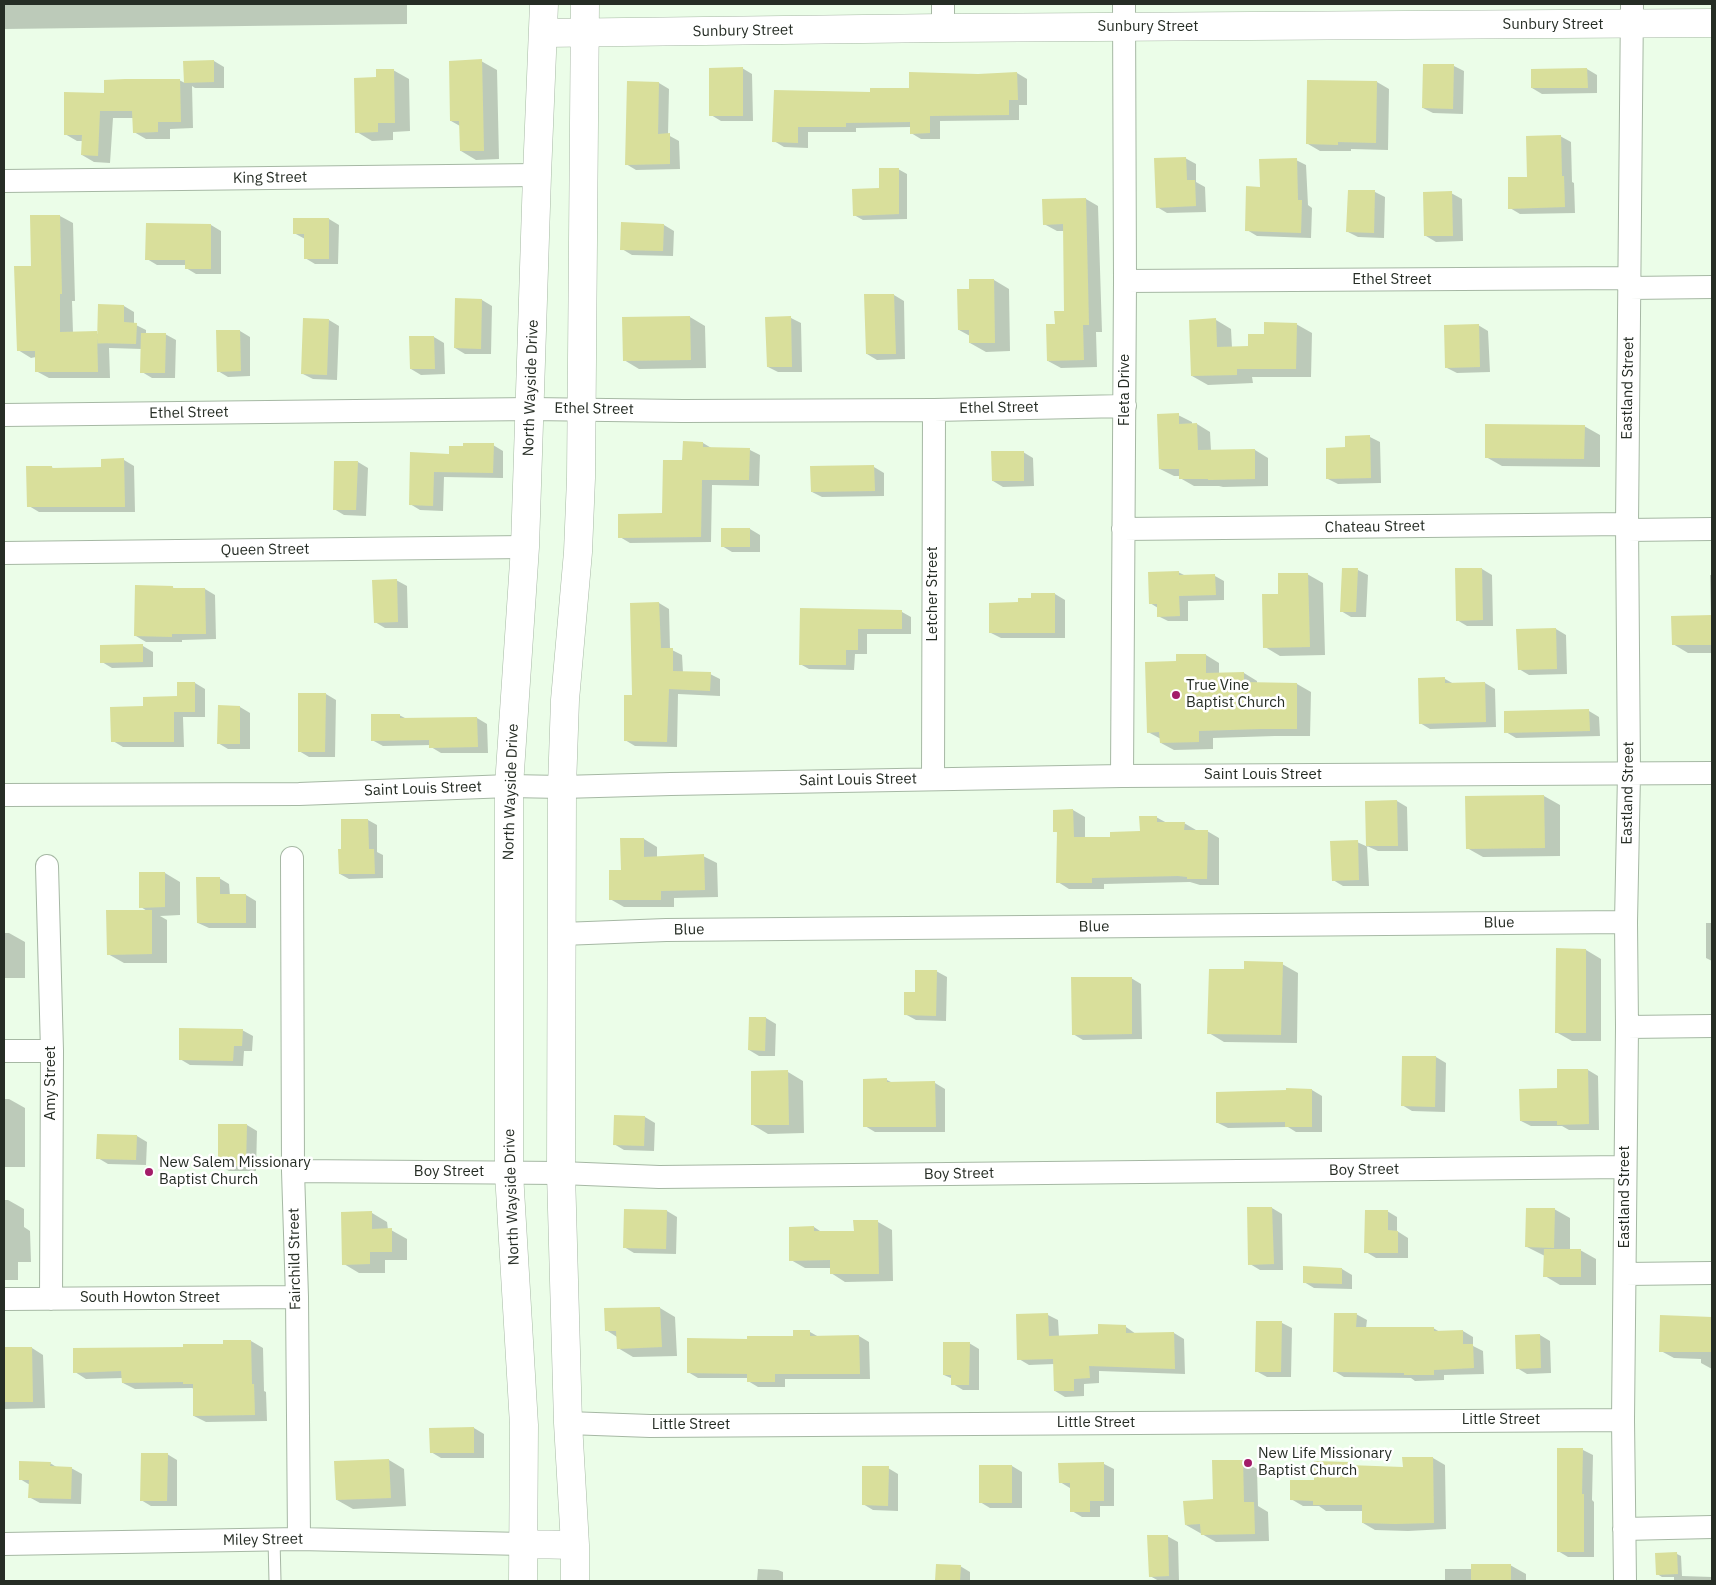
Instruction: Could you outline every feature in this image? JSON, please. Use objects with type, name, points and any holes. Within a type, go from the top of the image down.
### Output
[{"type":"main road","name":"North Wayside Drive","points":[[523,1581],[524,1425],[508,1173],[509,786],[525,547],[544,4]]},
{"type":"main road","points":[[575,1581],[575,1545],[568,1422],[562,1173],[562,787],[565,700],[578,552],[582,409],[585,4]]},
{"type":"main road","name":"Sunbury Street","points":[[544,33],[585,33],[943,16],[1632,14],[1712,23]]},
{"type":"main road","points":[[523,1544],[575,1545]]},
{"type":"street","name":"Eastland Street","points":[[1624,1581],[1626,922],[1629,774],[1627,527],[1632,14]]},
{"type":"street","name":"Fleta Drive","points":[[1122,776],[1125,406],[1124,16]]},
{"type":"street","name":"King Street","points":[[4,181],[537,175]]},
{"type":"street","name":"Ethel Street","points":[[1125,282],[1629,283],[1712,287]]},
{"type":"street","name":"Ethel Street","points":[[4,415],[531,408],[683,411],[934,410],[1125,406]]},
{"type":"street","name":"Letcher Street","points":[[933,779],[934,410]]},
{"type":"street","name":"Chateau Street","points":[[1123,529],[1627,527],[1712,529]]},
{"type":"street","name":"Queen Street","points":[[4,553],[525,547]]},
{"type":"street","name":"Saint Louis Street","points":[[4,795],[299,794],[509,786],[562,787],[1122,776],[1712,773]]},
{"type":"street","name":"Fairchild Street","points":[[292,858],[293,1171],[297,1297],[299,1539]]},
{"type":"street","name":"Amy Street","points":[[47,866],[52,1051],[51,1299]]},
{"type":"street","name":"Blue","points":[[562,934],[686,930],[1626,922]]},
{"type":"street","points":[[1627,1027],[1712,1026]]},
{"type":"street","points":[[4,1052],[52,1051]]},
{"type":"street","name":"Boy Street","points":[[293,1171],[562,1173],[659,1178],[1625,1167]]},
{"type":"street","points":[[1625,1274],[1712,1273]]},
{"type":"street","name":"South Howton Street","points":[[4,1300],[297,1297]]},
{"type":"street","name":"Little Street","points":[[568,1422],[660,1426],[1623,1420]]},
{"type":"street","points":[[1624,1529],[1712,1527]]},
{"type":"street","name":"Miley Street","points":[[4,1544],[299,1539],[523,1544]]},
{"type":"lane","points":[[274,1540],[275,1581]]},
{"type":"building","points":[[482,59],[484,151],[460,151],[459,121],[450,121],[449,61]]},
{"type":"building","points":[[214,60],[214,82],[184,83],[183,61]]},
{"type":"building","points":[[1423,64],[1454,64],[1453,109],[1422,108]]},
{"type":"building","points":[[743,67],[743,116],[709,116],[709,68]]},
{"type":"building","points":[[1587,68],[1588,88],[1531,88],[1531,69]]},
{"type":"building","points":[[376,69],[394,69],[395,123],[378,123],[378,132],[355,133],[354,78],[376,77]]},
{"type":"building","points":[[909,72],[978,74],[1017,72],[1018,100],[1009,100],[1009,115],[930,116],[930,133],[910,134],[910,122],[846,123],[846,127],[798,127],[798,143],[772,142],[774,90],[870,92],[870,88],[909,88]]},
{"type":"building","points":[[180,79],[181,122],[158,122],[158,132],[133,133],[132,111],[100,111],[98,156],[81,155],[82,135],[64,135],[64,92],[104,93],[104,80]]},
{"type":"building","points":[[1307,80],[1377,81],[1376,143],[1338,142],[1338,145],[1306,144]]},
{"type":"building","points":[[627,81],[659,82],[658,134],[670,133],[670,164],[625,165]]},
{"type":"building","points":[[1561,135],[1565,207],[1508,209],[1508,177],[1527,177],[1526,136]]},
{"type":"building","points":[[1186,157],[1187,180],[1195,180],[1196,206],[1156,208],[1154,158]]},
{"type":"building","points":[[1297,158],[1298,200],[1302,200],[1301,233],[1245,231],[1246,186],[1260,187],[1259,159]]},
{"type":"building","points":[[879,168],[899,168],[899,214],[853,216],[852,189],[879,188]]},
{"type":"building","points":[[1348,190],[1375,190],[1374,233],[1346,232]]},
{"type":"building","points":[[1452,191],[1453,236],[1424,236],[1423,192]]},
{"type":"building","points":[[1086,198],[1089,325],[1083,325],[1084,360],[1047,361],[1046,324],[1055,324],[1054,311],[1064,311],[1063,224],[1043,225],[1042,199]]},
{"type":"building","points":[[30,215],[60,215],[62,294],[60,294],[60,332],[97,331],[98,372],[35,372],[35,351],[17,351],[14,266],[31,266]]},
{"type":"building","points":[[293,218],[329,218],[329,259],[304,259],[304,234],[293,234]]},
{"type":"building","points":[[621,222],[664,224],[663,251],[620,250]]},
{"type":"building","points":[[146,223],[211,224],[211,269],[185,269],[185,260],[145,260]]},
{"type":"building","points":[[969,279],[994,279],[995,343],[969,343],[969,330],[958,330],[957,289],[969,289]]},
{"type":"building","points":[[864,294],[894,294],[896,354],[866,354]]},
{"type":"building","points":[[455,298],[482,299],[481,349],[454,348]]},
{"type":"building","points":[[98,304],[124,305],[124,322],[137,323],[136,344],[97,343]]},
{"type":"building","points":[[690,316],[691,360],[623,361],[622,317]]},
{"type":"building","points":[[791,316],[792,367],[767,367],[765,317]]},
{"type":"building","points":[[303,318],[329,319],[327,375],[301,374]]},
{"type":"building","points":[[1216,318],[1217,347],[1248,346],[1248,334],[1264,334],[1264,322],[1297,323],[1296,369],[1237,369],[1237,375],[1191,376],[1189,320]]},
{"type":"building","points":[[1479,324],[1480,367],[1445,368],[1444,325]]},
{"type":"building","points":[[216,330],[240,330],[241,371],[217,372]]},
{"type":"building","points":[[141,333],[166,333],[165,373],[140,373]]},
{"type":"building","points":[[409,336],[434,336],[435,369],[410,369]]},
{"type":"building","points":[[1179,413],[1179,424],[1197,423],[1198,450],[1255,449],[1255,479],[1179,479],[1179,469],[1159,469],[1157,414]]},
{"type":"building","points":[[1485,424],[1585,425],[1584,459],[1485,458]]},
{"type":"building","points":[[1370,435],[1371,478],[1326,479],[1326,448],[1345,447],[1345,436]]},
{"type":"building","points":[[683,441],[703,442],[703,447],[750,448],[749,480],[702,480],[701,537],[618,538],[618,514],[662,513],[663,460],[682,460]]},
{"type":"building","points":[[463,443],[494,443],[493,473],[434,472],[433,506],[409,505],[410,452],[449,454],[449,446],[463,446]]},
{"type":"building","points":[[991,451],[1024,451],[1024,481],[992,481]]},
{"type":"building","points":[[124,458],[125,507],[27,507],[26,466],[52,466],[52,468],[101,467],[101,459]]},
{"type":"building","points":[[334,461],[358,461],[356,510],[333,510]]},
{"type":"building","points":[[874,465],[875,491],[811,492],[810,466]]},
{"type":"building","points":[[721,528],[750,528],[750,547],[721,547]]},
{"type":"building","points":[[1342,568],[1358,568],[1356,612],[1340,612]]},
{"type":"building","points":[[1455,568],[1482,568],[1483,620],[1456,621]]},
{"type":"building","points":[[1179,571],[1179,575],[1215,574],[1216,595],[1179,596],[1180,616],[1157,617],[1157,604],[1149,604],[1148,572]]},
{"type":"building","points":[[1278,573],[1308,573],[1310,647],[1263,648],[1262,594],[1278,594]]},
{"type":"building","points":[[397,579],[398,622],[374,623],[372,580]]},
{"type":"building","points":[[135,585],[205,588],[206,634],[172,634],[172,637],[134,636]]},
{"type":"building","points":[[1031,593],[1055,593],[1055,633],[989,633],[989,603],[1018,602],[1018,598],[1031,598]]},
{"type":"building","points":[[659,602],[661,648],[673,648],[673,671],[711,672],[710,691],[669,689],[667,742],[624,741],[624,695],[632,695],[630,603]]},
{"type":"building","points":[[800,608],[902,610],[902,629],[858,629],[858,650],[846,650],[846,665],[799,665]]},
{"type":"building","points":[[1712,615],[1712,645],[1672,645],[1671,616]]},
{"type":"building","points":[[1556,628],[1557,669],[1518,670],[1516,629]]},
{"type":"building","points":[[143,644],[143,662],[100,663],[100,645]]},
{"type":"building","points":[[1176,654],[1206,654],[1206,673],[1244,672],[1244,682],[1297,683],[1297,729],[1199,731],[1199,742],[1160,743],[1159,732],[1147,733],[1145,662],[1176,661]]},
{"type":"building","points":[[1445,677],[1445,683],[1485,682],[1486,722],[1419,724],[1418,678]]},
{"type":"building","points":[[177,682],[195,682],[195,712],[174,712],[174,742],[111,742],[110,707],[143,706],[143,697],[177,696]]},
{"type":"building","points":[[298,693],[326,693],[325,752],[298,752]]},
{"type":"building","points":[[218,705],[240,706],[240,744],[217,744]]},
{"type":"building","points":[[1589,709],[1590,731],[1504,733],[1504,711]]},
{"type":"building","points":[[371,714],[400,714],[400,718],[477,717],[478,747],[429,748],[429,740],[371,741]]},
{"type":"building","points":[[1544,795],[1545,848],[1466,849],[1465,796]]},
{"type":"building","points":[[1397,800],[1398,846],[1366,846],[1365,801]]},
{"type":"building","points":[[1073,809],[1074,837],[1110,837],[1110,832],[1140,831],[1139,816],[1157,816],[1157,822],[1185,822],[1184,830],[1208,830],[1207,879],[1187,879],[1187,877],[1178,876],[1092,878],[1092,883],[1056,883],[1057,832],[1053,832],[1053,810]]},
{"type":"building","points":[[341,819],[368,819],[369,849],[374,849],[375,874],[339,874],[338,849],[341,849]]},
{"type":"building","points":[[620,838],[644,838],[644,857],[704,854],[705,890],[661,891],[661,900],[609,900],[609,870],[621,870]]},
{"type":"building","points":[[1358,840],[1359,880],[1332,881],[1330,841]]},
{"type":"building","points":[[139,872],[165,872],[165,907],[139,908]]},
{"type":"building","points":[[196,877],[220,877],[220,894],[246,894],[246,923],[197,923]]},
{"type":"building","points":[[106,910],[152,910],[152,954],[107,955]]},
{"type":"building","points":[[1556,948],[1586,949],[1586,1033],[1555,1033]]},
{"type":"building","points":[[1244,961],[1283,962],[1281,1035],[1207,1034],[1209,969],[1244,969]]},
{"type":"building","points":[[915,970],[937,970],[936,1016],[904,1015],[904,992],[915,992]]},
{"type":"building","points":[[1071,977],[1132,977],[1132,1034],[1072,1035]]},
{"type":"building","points":[[749,1017],[766,1017],[765,1051],[748,1050]]},
{"type":"building","points":[[179,1028],[243,1029],[242,1046],[234,1046],[233,1061],[179,1060]]},
{"type":"building","points":[[1402,1056],[1436,1056],[1435,1107],[1401,1106]]},
{"type":"building","points":[[1557,1069],[1588,1069],[1589,1124],[1557,1125],[1557,1121],[1520,1121],[1519,1089],[1557,1088]]},
{"type":"building","points":[[788,1070],[789,1125],[751,1125],[751,1071]]},
{"type":"building","points":[[887,1078],[887,1082],[935,1081],[936,1127],[863,1127],[863,1079]]},
{"type":"building","points":[[1286,1088],[1312,1089],[1312,1127],[1285,1127],[1285,1122],[1216,1123],[1216,1092],[1286,1090]]},
{"type":"building","points":[[614,1115],[645,1116],[644,1146],[613,1145]]},
{"type":"building","points":[[218,1124],[247,1124],[246,1166],[218,1166]]},
{"type":"building","points":[[97,1134],[137,1135],[136,1160],[96,1159]]},
{"type":"building","points":[[1247,1207],[1272,1207],[1274,1264],[1248,1265]]},
{"type":"building","points":[[1526,1208],[1555,1208],[1554,1248],[1525,1247]]},
{"type":"building","points":[[624,1209],[667,1210],[666,1249],[623,1248]]},
{"type":"building","points":[[1365,1210],[1388,1210],[1388,1230],[1398,1231],[1398,1253],[1364,1253]]},
{"type":"building","points":[[372,1211],[372,1229],[392,1228],[392,1252],[370,1252],[370,1264],[342,1265],[341,1212]]},
{"type":"building","points":[[853,1220],[878,1220],[879,1274],[830,1274],[830,1260],[789,1261],[789,1227],[814,1226],[814,1231],[854,1231]]},
{"type":"building","points":[[1544,1249],[1581,1249],[1581,1277],[1543,1277]]},
{"type":"building","points":[[1303,1266],[1342,1268],[1342,1284],[1303,1283]]},
{"type":"building","points":[[660,1307],[662,1347],[617,1349],[616,1331],[605,1331],[604,1308]]},
{"type":"building","points":[[1048,1313],[1049,1336],[1098,1334],[1098,1324],[1126,1325],[1126,1333],[1174,1332],[1175,1369],[1089,1366],[1090,1378],[1074,1379],[1074,1391],[1054,1391],[1053,1359],[1017,1360],[1016,1314]]},
{"type":"building","points":[[1334,1313],[1357,1313],[1356,1327],[1434,1327],[1434,1331],[1463,1330],[1463,1344],[1473,1344],[1474,1368],[1434,1370],[1434,1375],[1333,1372]]},
{"type":"building","points":[[1660,1315],[1712,1317],[1712,1352],[1659,1352]]},
{"type":"building","points":[[1256,1321],[1282,1321],[1281,1372],[1255,1372]]},
{"type":"building","points":[[793,1330],[810,1330],[810,1336],[859,1335],[860,1374],[775,1374],[775,1382],[747,1382],[747,1374],[687,1373],[687,1338],[747,1339],[747,1336],[793,1336]]},
{"type":"building","points":[[1540,1334],[1541,1368],[1516,1369],[1515,1335]]},
{"type":"building","points":[[223,1340],[251,1340],[255,1415],[193,1416],[193,1384],[183,1384],[183,1382],[122,1383],[121,1371],[73,1373],[73,1348],[183,1347],[183,1344],[223,1344]]},
{"type":"building","points":[[943,1342],[970,1342],[969,1385],[951,1385],[951,1375],[943,1375]]},
{"type":"building","points":[[4,1347],[32,1347],[33,1402],[4,1402]]},
{"type":"building","points":[[474,1427],[474,1453],[430,1453],[429,1428]]},
{"type":"building","points":[[1557,1448],[1583,1448],[1584,1552],[1557,1552]]},
{"type":"building","points":[[141,1453],[168,1453],[167,1501],[140,1501]]},
{"type":"building","points":[[1402,1457],[1433,1457],[1434,1523],[1362,1523],[1362,1505],[1313,1505],[1313,1501],[1290,1500],[1290,1480],[1314,1480],[1314,1461],[1348,1462],[1348,1465],[1403,1467]]},
{"type":"building","points":[[389,1459],[391,1498],[336,1500],[334,1461]]},
{"type":"building","points":[[1212,1460],[1243,1460],[1244,1502],[1254,1502],[1255,1534],[1201,1535],[1200,1524],[1185,1525],[1183,1501],[1213,1499]]},
{"type":"building","points":[[19,1461],[51,1462],[50,1466],[72,1467],[71,1499],[28,1498],[29,1480],[19,1480]]},
{"type":"building","points":[[1104,1462],[1104,1501],[1090,1501],[1090,1512],[1070,1512],[1070,1483],[1059,1483],[1058,1463]]},
{"type":"building","points":[[979,1465],[1012,1465],[1012,1503],[979,1503]]},
{"type":"building","points":[[862,1466],[889,1466],[888,1506],[862,1505]]},
{"type":"building","points":[[1147,1535],[1168,1535],[1169,1576],[1149,1577]]},
{"type":"building","points":[[1677,1552],[1678,1574],[1656,1575],[1655,1553]]},
{"type":"building","points":[[936,1564],[961,1565],[960,1581],[935,1581]]},
{"type":"building","points":[[1471,1564],[1511,1564],[1511,1581],[1471,1581]]},
{"type":"place","name":"True Vine Baptist Church","points":[[1176,695]]},
{"type":"place","name":"New Salem Missionary Baptist Church","points":[[149,1172]]},
{"type":"place","name":"New Life Missionary Baptist Church","points":[[1248,1463]]}]
